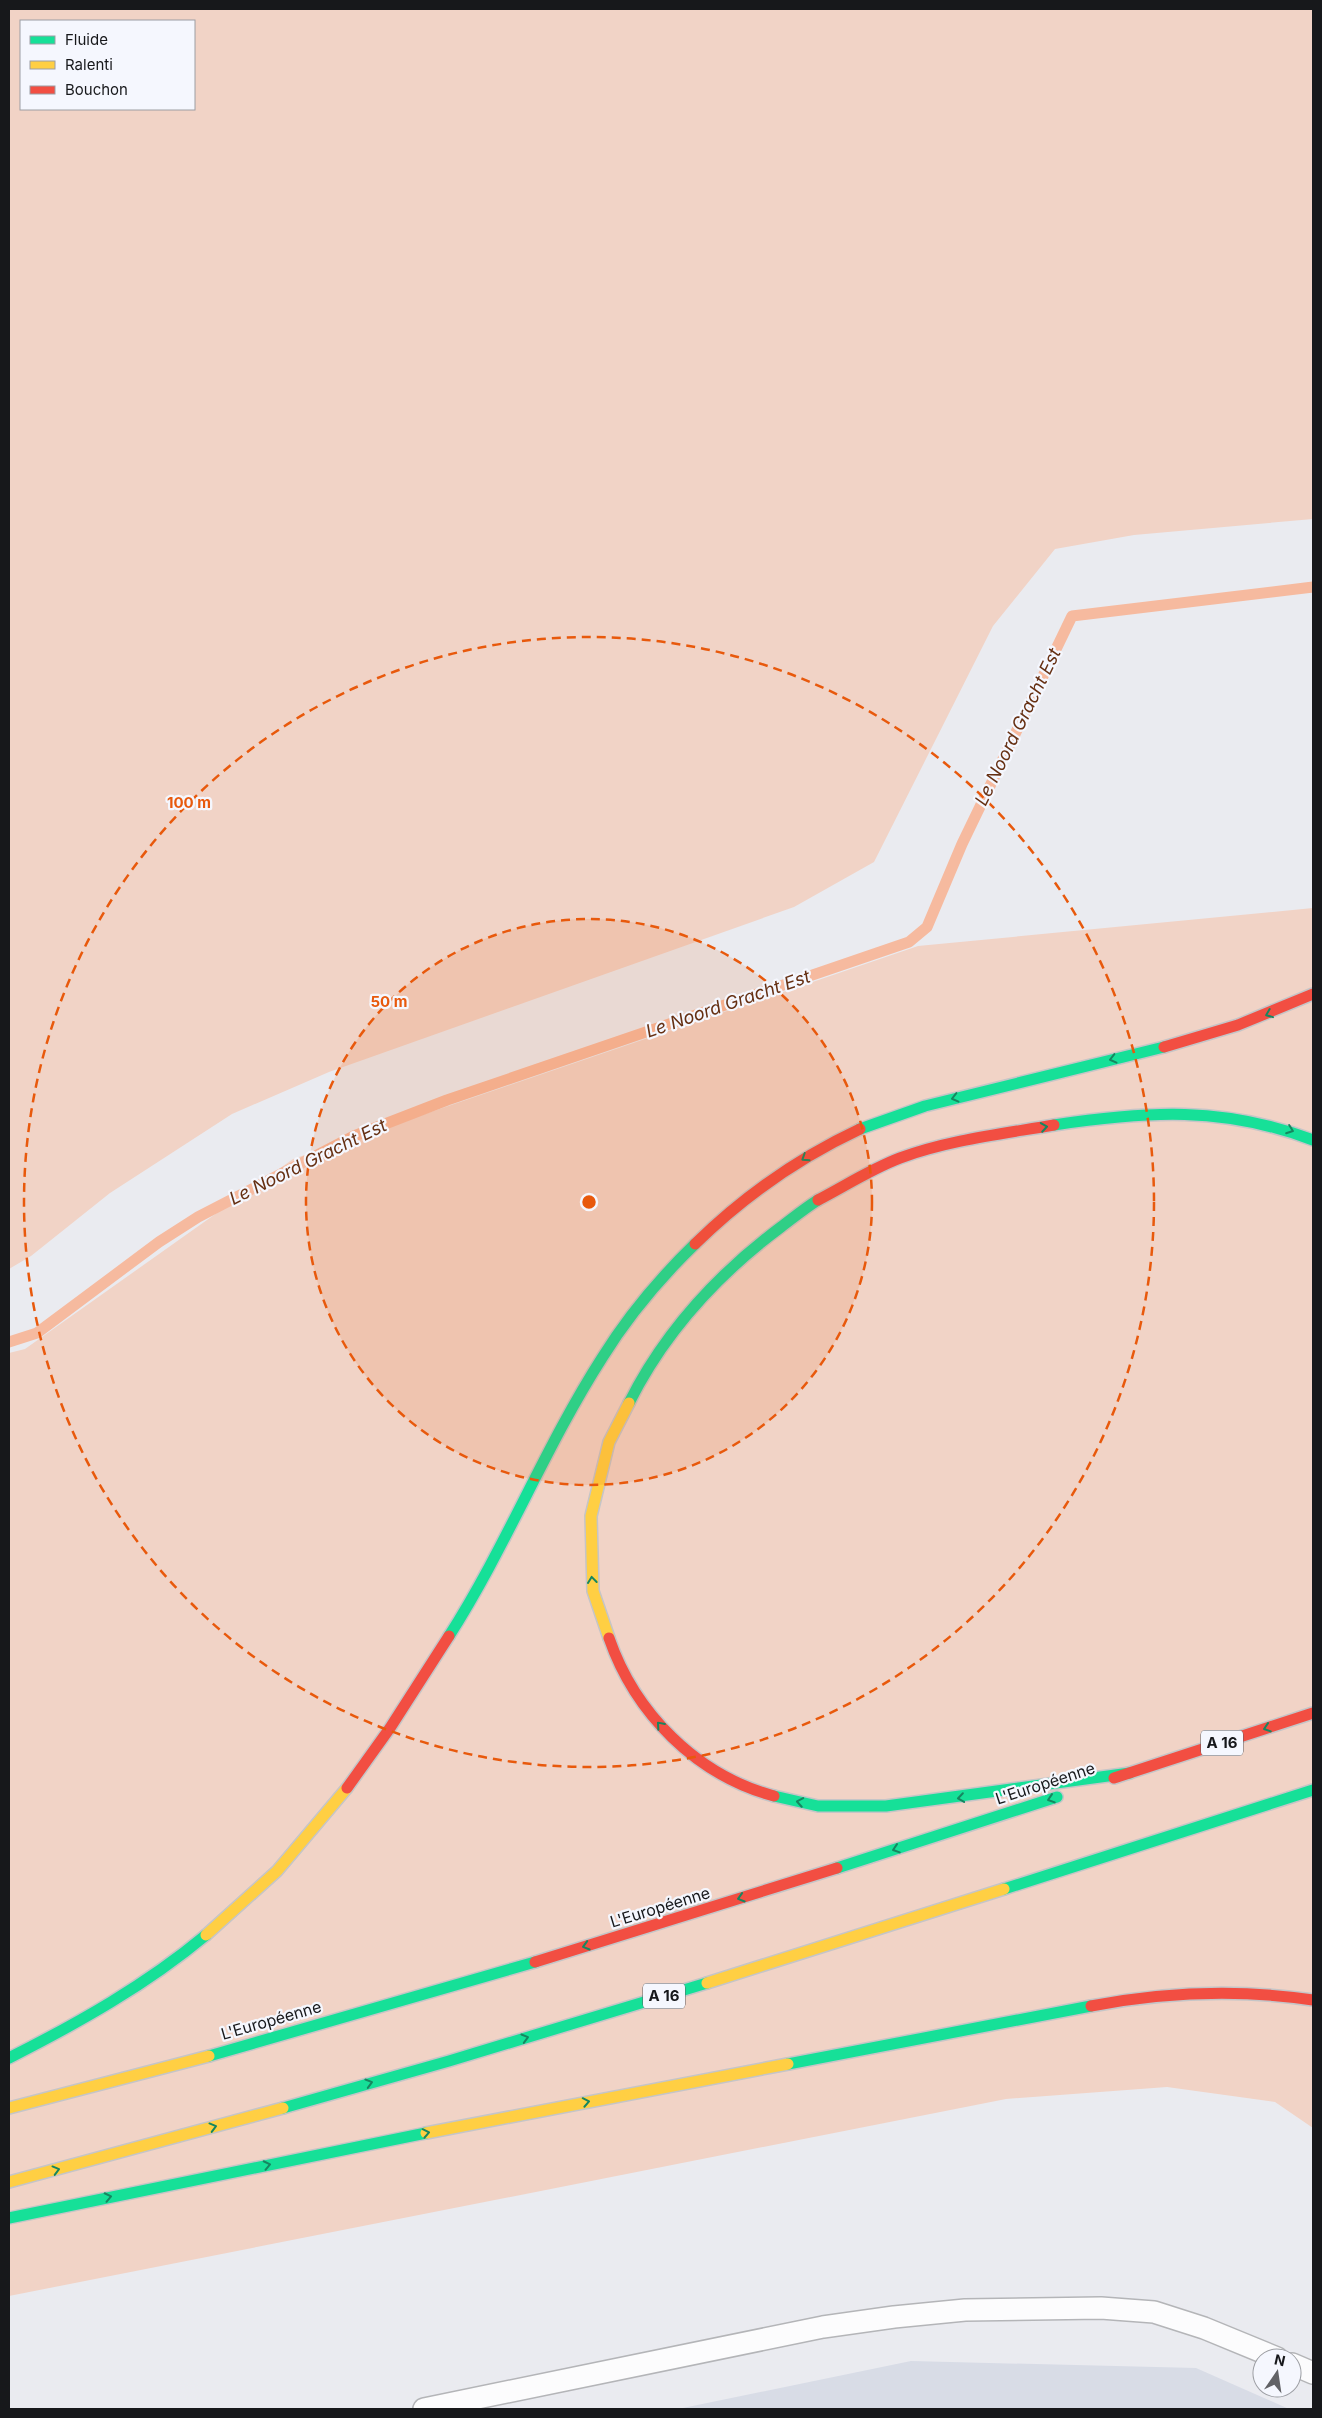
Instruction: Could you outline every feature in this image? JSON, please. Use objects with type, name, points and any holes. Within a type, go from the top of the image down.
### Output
[{"type":"highway","points":[[9,2058],[81,2020],[193,1946],[250,1898],[303,1842],[358,1774],[447,1638],[487,1572],[588,1381],[623,1326],[661,1279],[732,1209],[810,1154],[885,1118],[944,1101],[1204,1036],[1268,1015],[1313,994]]},
{"type":"highway","points":[[1130,1773],[874,1809],[795,1802],[769,1794],[719,1773],[679,1746],[645,1708],[629,1684],[606,1637],[593,1589],[588,1535],[590,1515],[602,1467],[620,1419],[643,1374],[676,1327],[716,1281],[780,1225],[828,1193],[882,1166],[967,1140],[1111,1116],[1144,1113],[1188,1112],[1239,1116],[1269,1123],[1313,1140]]},
{"type":"highway","name":"L'Européenne","points":[[9,2108],[180,2063],[599,1942],[1313,1713]]},
{"type":"highway","name":"A 16","points":[[9,2182],[268,2111],[593,2018],[867,1933],[1313,1790]]},
{"type":"highway","points":[[9,2218],[325,2152],[1134,1998],[1244,1992],[1275,1994],[1313,2000]]},
{"type":"lane","points":[[424,2409],[816,2329],[894,2317],[965,2310],[1083,2307],[1154,2312],[1204,2328],[1253,2348]]},
{"type":"shaded area","points":[[9,9],[1313,9],[1313,519],[1134,535],[1055,549],[993,626],[874,862],[794,907],[329,1072],[232,1114],[110,1193],[31,1256],[9,1269]]},
{"type":"shaded area","points":[[1313,908],[1313,2128],[1275,2102],[1167,2087],[1006,2099],[9,2296],[9,1353],[25,1349],[293,1159],[918,946]]},
{"type":"shaded area","points":[[911,2361],[1196,2368],[1252,2393],[1252,2398],[1264,2398],[1289,2409],[678,2409]]},
{"type":"waterway","name":"Le Noord Gracht Est","points":[[9,1342],[37,1333],[159,1242],[198,1217],[354,1136],[447,1100],[909,942],[927,927],[962,844],[1072,616],[1313,587]]},
{"type":"traffic: fast","points":[[860,1129],[925,1106],[1164,1047]]},
{"type":"traffic: fast","points":[[1054,1125],[1121,1117],[1185,1114],[1248,1121],[1313,1140]]},
{"type":"traffic: fast","points":[[629,1403],[659,1353],[694,1306],[758,1245],[818,1200]]},
{"type":"traffic: fast","points":[[449,1636],[489,1568],[562,1426],[602,1358],[645,1298],[695,1244]]},
{"type":"traffic: fast","points":[[774,1796],[818,1806],[886,1806],[1130,1773]]},
{"type":"traffic: fast","points":[[1004,1889],[1313,1790]]},
{"type":"traffic: fast","points":[[837,1868],[1057,1797]]},
{"type":"traffic: fast","points":[[9,2058],[111,2002],[160,1970],[206,1935]]},
{"type":"traffic: fast","points":[[209,2056],[535,1962]]},
{"type":"traffic: fast","points":[[283,2108],[449,2061],[707,1983]]},
{"type":"traffic: fast","points":[[788,2064],[1091,2006]]},
{"type":"traffic: fast","points":[[9,2218],[426,2133]]},
{"type":"traffic: slow","points":[[609,1638],[593,1591],[591,1516],[609,1442],[629,1403]]},
{"type":"traffic: slow","points":[[206,1935],[277,1871],[347,1788]]},
{"type":"traffic: slow","points":[[707,1983],[1004,1889]]},
{"type":"traffic: slow","points":[[9,2108],[209,2056]]},
{"type":"traffic: slow","points":[[426,2133],[788,2064]]},
{"type":"traffic: slow","points":[[9,2182],[283,2108]]},
{"type":"traffic: jam","points":[[1164,1047],[1238,1025],[1313,994]]},
{"type":"traffic: jam","points":[[818,1200],[879,1167],[900,1158],[976,1138],[1054,1125]]},
{"type":"traffic: jam","points":[[695,1244],[752,1194],[793,1165],[860,1129]]},
{"type":"traffic: jam","points":[[347,1788],[390,1728],[449,1636]]},
{"type":"traffic: jam","points":[[609,1638],[620,1665],[635,1691],[652,1715],[672,1737],[694,1757],[719,1773],[746,1786],[774,1796]]},
{"type":"traffic: jam","points":[[1114,1778],[1313,1713]]},
{"type":"traffic: jam","points":[[535,1962],[837,1868]]},
{"type":"traffic: jam","points":[[1091,2006],[1174,1995],[1230,1993],[1313,2000]]}]
